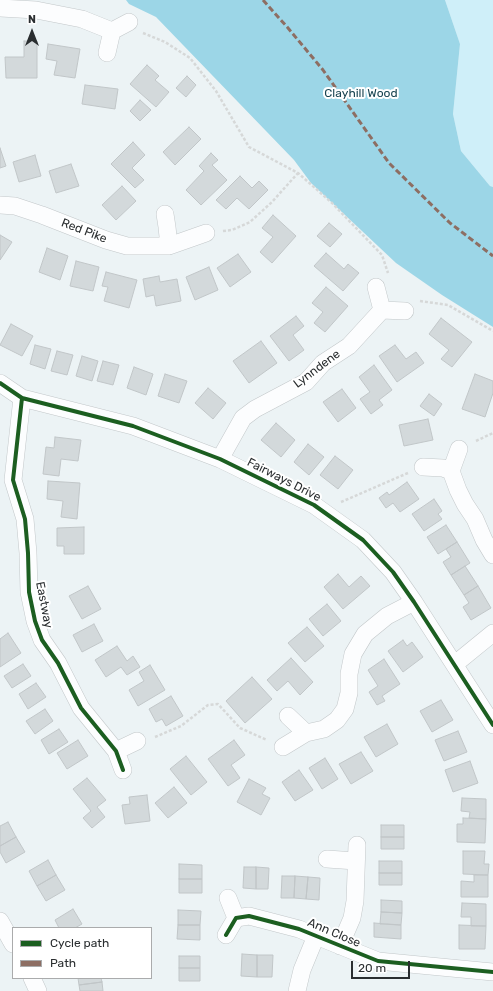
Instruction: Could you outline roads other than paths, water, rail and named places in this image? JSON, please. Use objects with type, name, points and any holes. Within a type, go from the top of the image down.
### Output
[{"type":"street","points":[[0,8],[36,10],[82,19],[112,31]]},
{"type":"street","points":[[107,53],[112,31],[129,22]]},
{"type":"street","name":"Red Pike","points":[[0,205],[15,206],[106,240],[127,246],[169,246],[206,233]]},
{"type":"street","points":[[165,214],[168,227],[169,246]]},
{"type":"street","points":[[376,288],[382,310],[405,311]]},
{"type":"street","name":"Lynndene","points":[[220,459],[244,418],[255,409],[306,382],[323,362],[349,346],[382,310]]},
{"type":"street","name":"Fairways Drive","points":[[0,383],[22,398],[133,426],[220,459],[322,510],[363,540],[393,572],[455,664],[493,725]]},
{"type":"street","name":"Eastway","points":[[22,398],[6,480],[25,519],[29,592],[36,621],[42,640],[58,663],[81,708],[116,751],[123,770]]},
{"type":"street","points":[[459,449],[451,471],[458,490],[475,519],[484,540],[493,555]]},
{"type":"street","points":[[423,467],[443,468],[451,471]]},
{"type":"street","points":[[283,747],[306,733],[324,729],[337,720],[345,709],[349,692],[349,674],[353,654],[365,634],[387,616],[414,602]]},
{"type":"street","points":[[455,664],[493,633]]},
{"type":"street","points":[[288,716],[306,733]]},
{"type":"street","points":[[116,751],[137,741]]},
{"type":"street","name":"Ann Close","points":[[327,859],[356,853],[355,901],[352,918],[340,946]]},
{"type":"street","points":[[226,935],[236,918],[228,898]]},
{"type":"street","name":"Ann Close","points":[[236,918],[249,916],[299,929],[378,961],[493,972]]},
{"type":"street","points":[[0,921],[12,942]]},
{"type":"street","points":[[297,991],[302,970],[316,936]]},
{"type":"street","points":[[32,979],[38,991]]},
{"type":"park label","name":"Clayhill Wood","points":[[361,94]]}]
